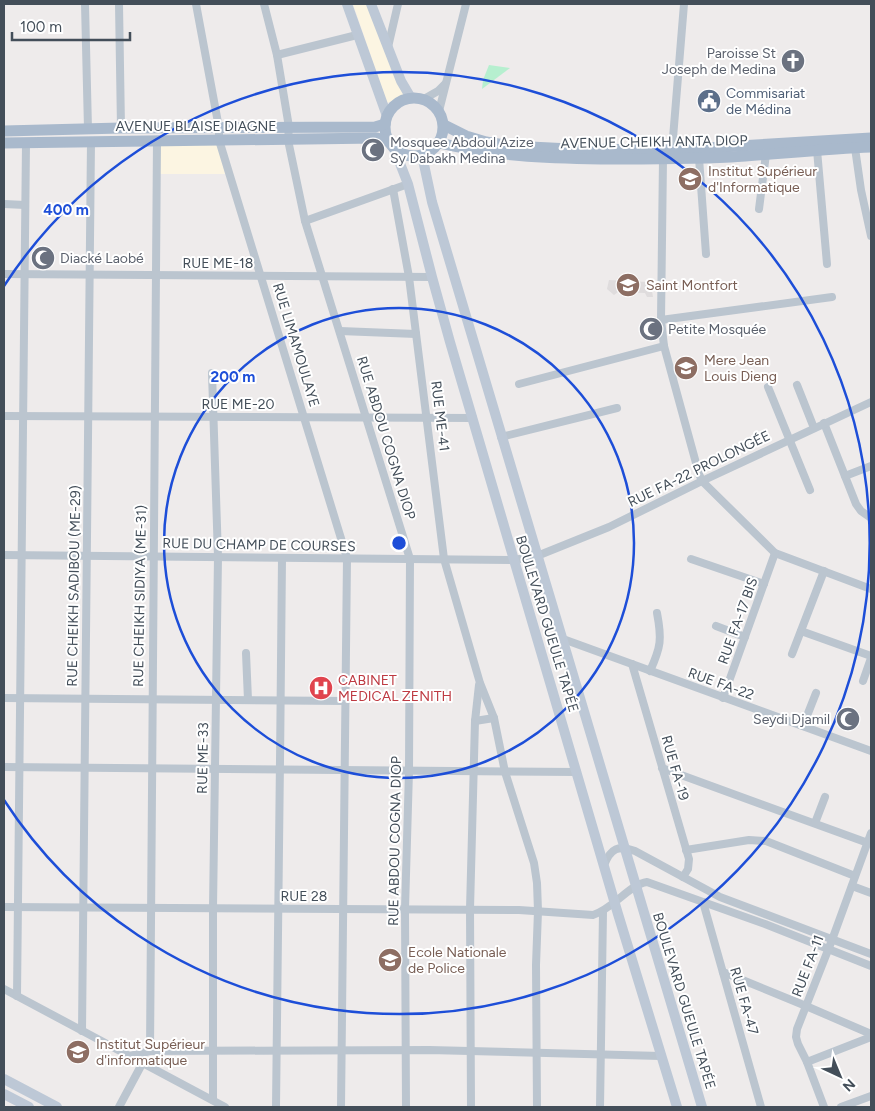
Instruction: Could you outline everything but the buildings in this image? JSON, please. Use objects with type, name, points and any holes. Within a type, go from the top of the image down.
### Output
[{"type":"main road","points":[[411,98],[424,99],[433,104],[439,111],[444,125],[439,143],[432,150],[422,155],[414,156],[405,155],[391,144],[386,120],[397,104],[411,98]]},
{"type":"main road","name":"AVENUE BLAISE DIAGNE","points":[[4,143],[288,140],[346,133],[375,127],[386,120]]},
{"type":"main road","name":"AVENUE CHEIKH ANTA DIOP","points":[[444,125],[466,136],[486,142],[510,146],[570,149],[672,150],[871,138]]},
{"type":"main road","name":"AVENUE BLAISE DIAGNE","points":[[4,131],[289,127],[377,138],[391,144]]},
{"type":"main road","name":"AVENUE CHEIKH ANTA DIOP","points":[[439,143],[472,151],[517,157],[663,159],[871,147]]},
{"type":"street","points":[[85,4],[88,129]]},
{"type":"street","points":[[119,4],[121,128]]},
{"type":"street","name":"RUE LIMAMOULAYE","points":[[196,4],[219,128],[219,140],[347,558],[341,1107]]},
{"type":"street","name":"RUE ABDOU COGNA DIOP","points":[[264,4],[276,55],[289,127],[288,140],[305,221],[410,559],[410,771],[405,909],[406,1107]]},
{"type":"street","points":[[347,4],[386,120]]},
{"type":"street","points":[[371,4],[401,81],[411,98]]},
{"type":"street","points":[[388,47],[398,4]]},
{"type":"street","points":[[439,111],[466,4]]},
{"type":"street","points":[[672,150],[684,4]]},
{"type":"street","points":[[276,55],[357,35]]},
{"type":"street","points":[[424,99],[445,84]]},
{"type":"street","name":"RUE CHEIKH SADIBOU (ME-29)","points":[[82,1031],[91,141]]},
{"type":"street","name":"RUE CHEIKH SIDIYA (ME-31)","points":[[150,1051],[157,141]]},
{"type":"street","points":[[17,996],[26,142]]},
{"type":"street","name":"BOULEVARD GUEULE TAPÉE","points":[[391,144],[408,184],[472,418],[677,1107]]},
{"type":"street","points":[[855,148],[860,190],[871,236]]},
{"type":"street","points":[[817,150],[827,264]]},
{"type":"street","points":[[759,209],[766,154]]},
{"type":"street","name":"BOULEVARD GUEULE TAPÉE","points":[[422,155],[430,195],[501,437],[702,1107]]},
{"type":"street","points":[[699,158],[706,254]]},
{"type":"street","points":[[663,159],[661,320],[664,346],[702,481],[775,553],[871,589]]},
{"type":"street","points":[[305,221],[408,184]]},
{"type":"street","name":"RUE ME-41","points":[[393,189],[409,277],[444,559],[480,683],[494,718],[505,772],[527,836],[534,863],[538,911],[536,965],[537,1107]]},
{"type":"street","points":[[4,204],[26,205]]},
{"type":"street","name":"RUE ME-18","points":[[4,274],[432,277]]},
{"type":"street","points":[[661,320],[832,297]]},
{"type":"street","points":[[340,331],[416,334]]},
{"type":"street","points":[[519,384],[664,346]]},
{"type":"street","name":"RUE ME-33","points":[[212,373],[215,417],[218,557],[213,908],[213,1100]]},
{"type":"street","points":[[797,385],[814,428]]},
{"type":"street","points":[[768,387],[810,490]]},
{"type":"street","name":"RUE FA-22 PROLONGÉE","points":[[537,556],[609,527],[871,402]]},
{"type":"street","points":[[501,437],[617,408]]},
{"type":"street","name":"RUE ME-20","points":[[4,416],[472,418]]},
{"type":"street","points":[[824,423],[856,504],[861,511],[871,518]]},
{"type":"street","points":[[845,476],[871,466]]},
{"type":"street","name":"RUE FA-17 BIS","points":[[723,698],[775,553]]},
{"type":"street","name":"RUE DU CHAMP DE COURSES","points":[[4,555],[514,560]]},
{"type":"street","points":[[514,560],[537,556]]},
{"type":"street","points":[[276,1107],[280,908],[279,769],[282,558]]},
{"type":"street","points":[[691,559],[764,584]]},
{"type":"street","points":[[792,654],[824,571]]},
{"type":"street","points":[[650,671],[657,656],[661,636],[657,613]]},
{"type":"street","points":[[716,626],[745,637]]},
{"type":"street","points":[[801,631],[871,657],[863,681]]},
{"type":"street","name":"RUE FA-22","points":[[563,639],[871,751]]},
{"type":"street","points":[[246,653],[248,700]]},
{"type":"street","name":"RUE FA-19","points":[[632,664],[686,850],[689,863],[683,877]]},
{"type":"street","points":[[471,1107],[470,909],[475,721],[480,683]]},
{"type":"street","points":[[802,726],[816,692]]},
{"type":"street","points":[[4,698],[346,700]]},
{"type":"street","points":[[475,721],[494,718]]},
{"type":"street","points":[[4,767],[577,772]]},
{"type":"street","points":[[662,768],[868,842]]},
{"type":"street","points":[[815,823],[825,797]]},
{"type":"street","name":"RUE FA-11","points":[[824,1107],[796,1037],[797,1029],[871,833]]},
{"type":"street","points":[[686,850],[749,840],[766,841],[855,876]]},
{"type":"street","points":[[604,865],[612,852],[624,847],[645,856],[720,897],[871,954]]},
{"type":"street","points":[[600,1107],[603,912],[635,886],[641,883],[653,883],[765,924],[871,966]]},
{"type":"street","points":[[852,886],[871,894]]},
{"type":"street","name":"RUE FA-47","points":[[703,902],[761,1107]]},
{"type":"street","name":"RUE 28","points":[[4,907],[470,909],[538,911],[593,916],[603,912]]},
{"type":"street","points":[[723,972],[806,1006],[871,1036]]},
{"type":"street","points":[[4,989],[225,1107]]},
{"type":"street","points":[[807,1062],[871,1036]]},
{"type":"street","points":[[130,1056],[150,1051],[406,1050],[662,1056]]},
{"type":"street","points":[[119,1107],[142,1064]]},
{"type":"street","points":[[4,1079],[57,1107]]},
{"type":"street","points":[[4,1094],[29,1107]]},
{"type":"street","points":[[841,1107],[871,1096]]},
{"type":"shaded area","points":[[353,4],[370,4],[404,96],[387,103]]},
{"type":"shaded area","points":[[159,143],[217,143],[225,174],[160,174]]},
{"type":"shaded area","name":"Saint Montfort","points":[[609,280],[647,282],[648,290],[652,291],[653,297],[647,297],[645,293],[618,292],[614,295],[607,289]]},
{"type":"green space","points":[[489,65],[510,68],[482,89],[483,80]]},
{"type":"place","name":"Paroisse St Joseph de Medina","points":[[793,61]]},
{"type":"place","name":"Commisariat de Médina","points":[[709,101]]},
{"type":"place","name":"Mosquee Abdoul Azize Sy Dabakh Medina","points":[[373,150]]},
{"type":"place","name":"Institut Supérieur d'Informatique","points":[[690,179]]},
{"type":"place","name":"Diacké Laobé","points":[[43,258]]},
{"type":"place","name":"Saint Montfort","points":[[628,285]]},
{"type":"place","name":"Petite Mosquée","points":[[651,329]]},
{"type":"place","name":"Mere Jean Louis Dieng","points":[[686,368]]},
{"type":"place","name":"CABINET MEDICAL ZENITH","points":[[321,688]]},
{"type":"place","name":"Seydi Djamil","points":[[848,719]]},
{"type":"place","name":"Ecole Nationale de Police","points":[[390,960]]},
{"type":"place","name":"Institut Supérieur d'informatique","points":[[78,1052]]}]
